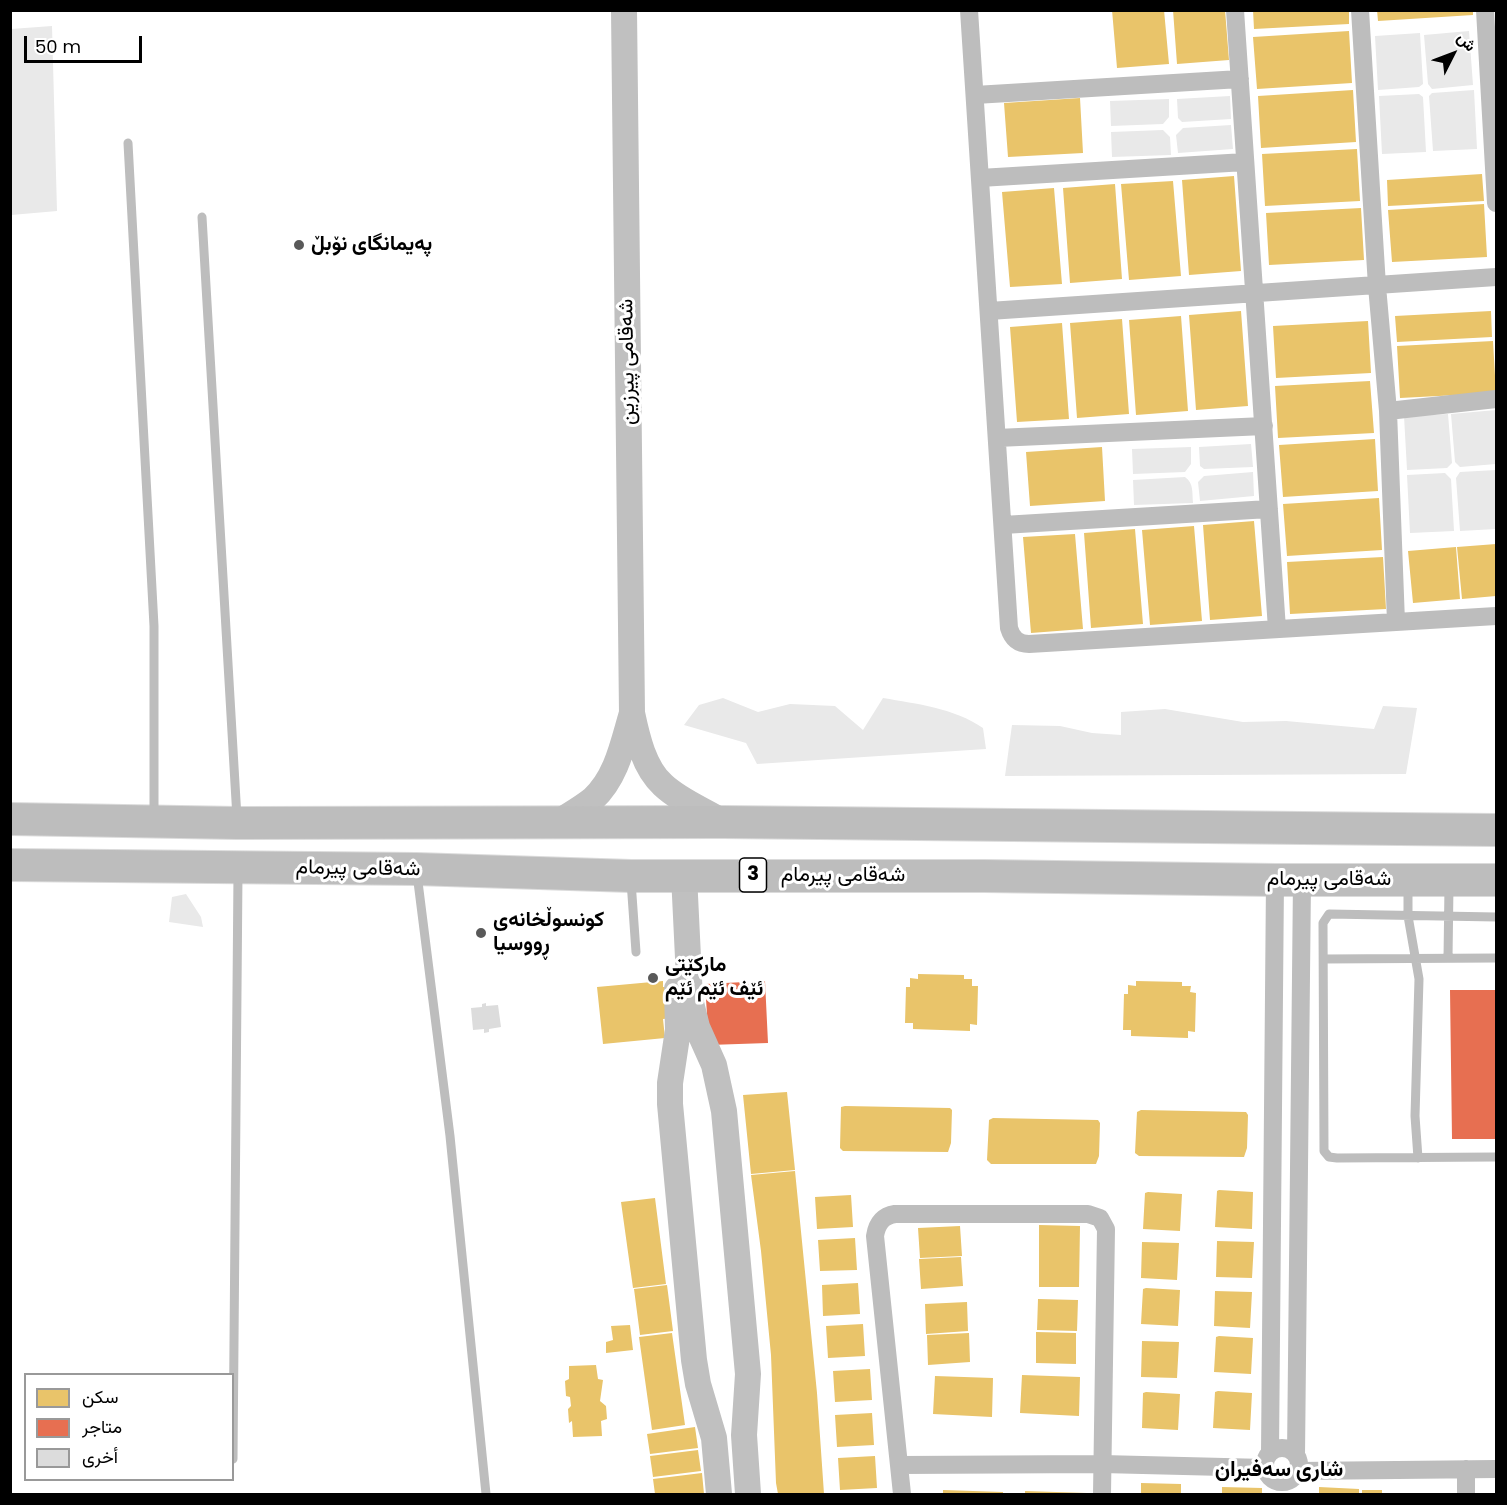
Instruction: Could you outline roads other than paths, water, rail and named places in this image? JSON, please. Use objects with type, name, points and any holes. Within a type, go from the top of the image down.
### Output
[{"type":"highway","points":[[10,819],[237,823],[723,822],[1497,830]]},
{"type":"highway","name":"شەقامی پیرمام","points":[[10,866],[416,869],[631,876],[1497,880]]},
{"type":"street","name":"شەقامی پیرزین","points":[[624,10],[632,713]]},
{"type":"street","points":[[969,10],[1009,628],[1013,637],[1020,643],[1029,644],[1497,616]]},
{"type":"street","points":[[1235,10],[1277,629]]},
{"type":"street","points":[[1360,10],[1377,286],[1388,411],[1396,622]]},
{"type":"street","points":[[1485,10],[1497,203]]},
{"type":"street","points":[[975,95],[1240,79]]},
{"type":"street","points":[[980,178],[1245,162]]},
{"type":"street","points":[[989,311],[1497,277]]},
{"type":"street","points":[[1388,411],[1497,399]]},
{"type":"street","points":[[997,438],[1264,426]]},
{"type":"street","points":[[1003,525],[1269,509]]},
{"type":"street","points":[[632,713],[645,758],[652,772],[662,784],[677,796],[723,822]]},
{"type":"street","points":[[557,823],[593,799],[607,782],[618,762],[632,713]]},
{"type":"street","points":[[676,875],[685,1013],[670,1083],[670,1104],[691,1337],[697,1378],[714,1438],[719,1494]]},
{"type":"street","points":[[1288,880],[1300,1203],[1297,1463],[1293,1479],[1283,1489],[1273,1480],[1267,1460],[1273,1161],[1288,880]]},
{"type":"street","points":[[685,1013],[710,1053],[724,1111],[748,1374],[744,1414],[744,1457],[748,1494]]},
{"type":"street","points":[[675,1057],[710,1053]]},
{"type":"street","points":[[1273,1161],[1300,1162]]},
{"type":"street","points":[[1273,1203],[1300,1203]]},
{"type":"street","points":[[902,1494],[876,1236],[878,1225],[885,1217],[895,1214],[1088,1214],[1096,1215],[1103,1221],[1106,1229],[1102,1494]]},
{"type":"street","points":[[710,1419],[744,1414]]},
{"type":"street","points":[[1267,1460],[1275,1449],[1286,1449],[1297,1463],[1497,1469]]},
{"type":"street","points":[[900,1465],[1267,1460]]},
{"type":"street","points":[[1466,1469],[1466,1494]]},
{"type":"lane","points":[[128,143],[154,626],[154,822]]},
{"type":"lane","points":[[202,217],[237,823]]},
{"type":"lane","points":[[234,1373],[238,867]]},
{"type":"lane","points":[[416,869],[450,1136],[486,1494]]},
{"type":"lane","points":[[631,876],[636,952]]},
{"type":"lane","points":[[1407,879],[1408,916],[1419,979],[1419,1038],[1416,1075],[1418,1158]]},
{"type":"lane","points":[[1448,958],[1449,879]]},
{"type":"lane","points":[[1497,917],[1329,914],[1323,923],[1324,1151],[1329,1157],[1337,1158],[1497,1157]]},
{"type":"lane","points":[[1324,959],[1497,958]]},
{"type":"place","name":"پەیمانگای نۆبڵ","points":[[299,245]]},
{"type":"place","name":"کونسوڵخانەی ڕووسیا","points":[[481,933]]},
{"type":"place","name":"مارکێتی ئێف ئێم ئێم","points":[[653,978]]},
{"type":"district","name":"شاری سەفیران","points":[[1279,1470]]}]
